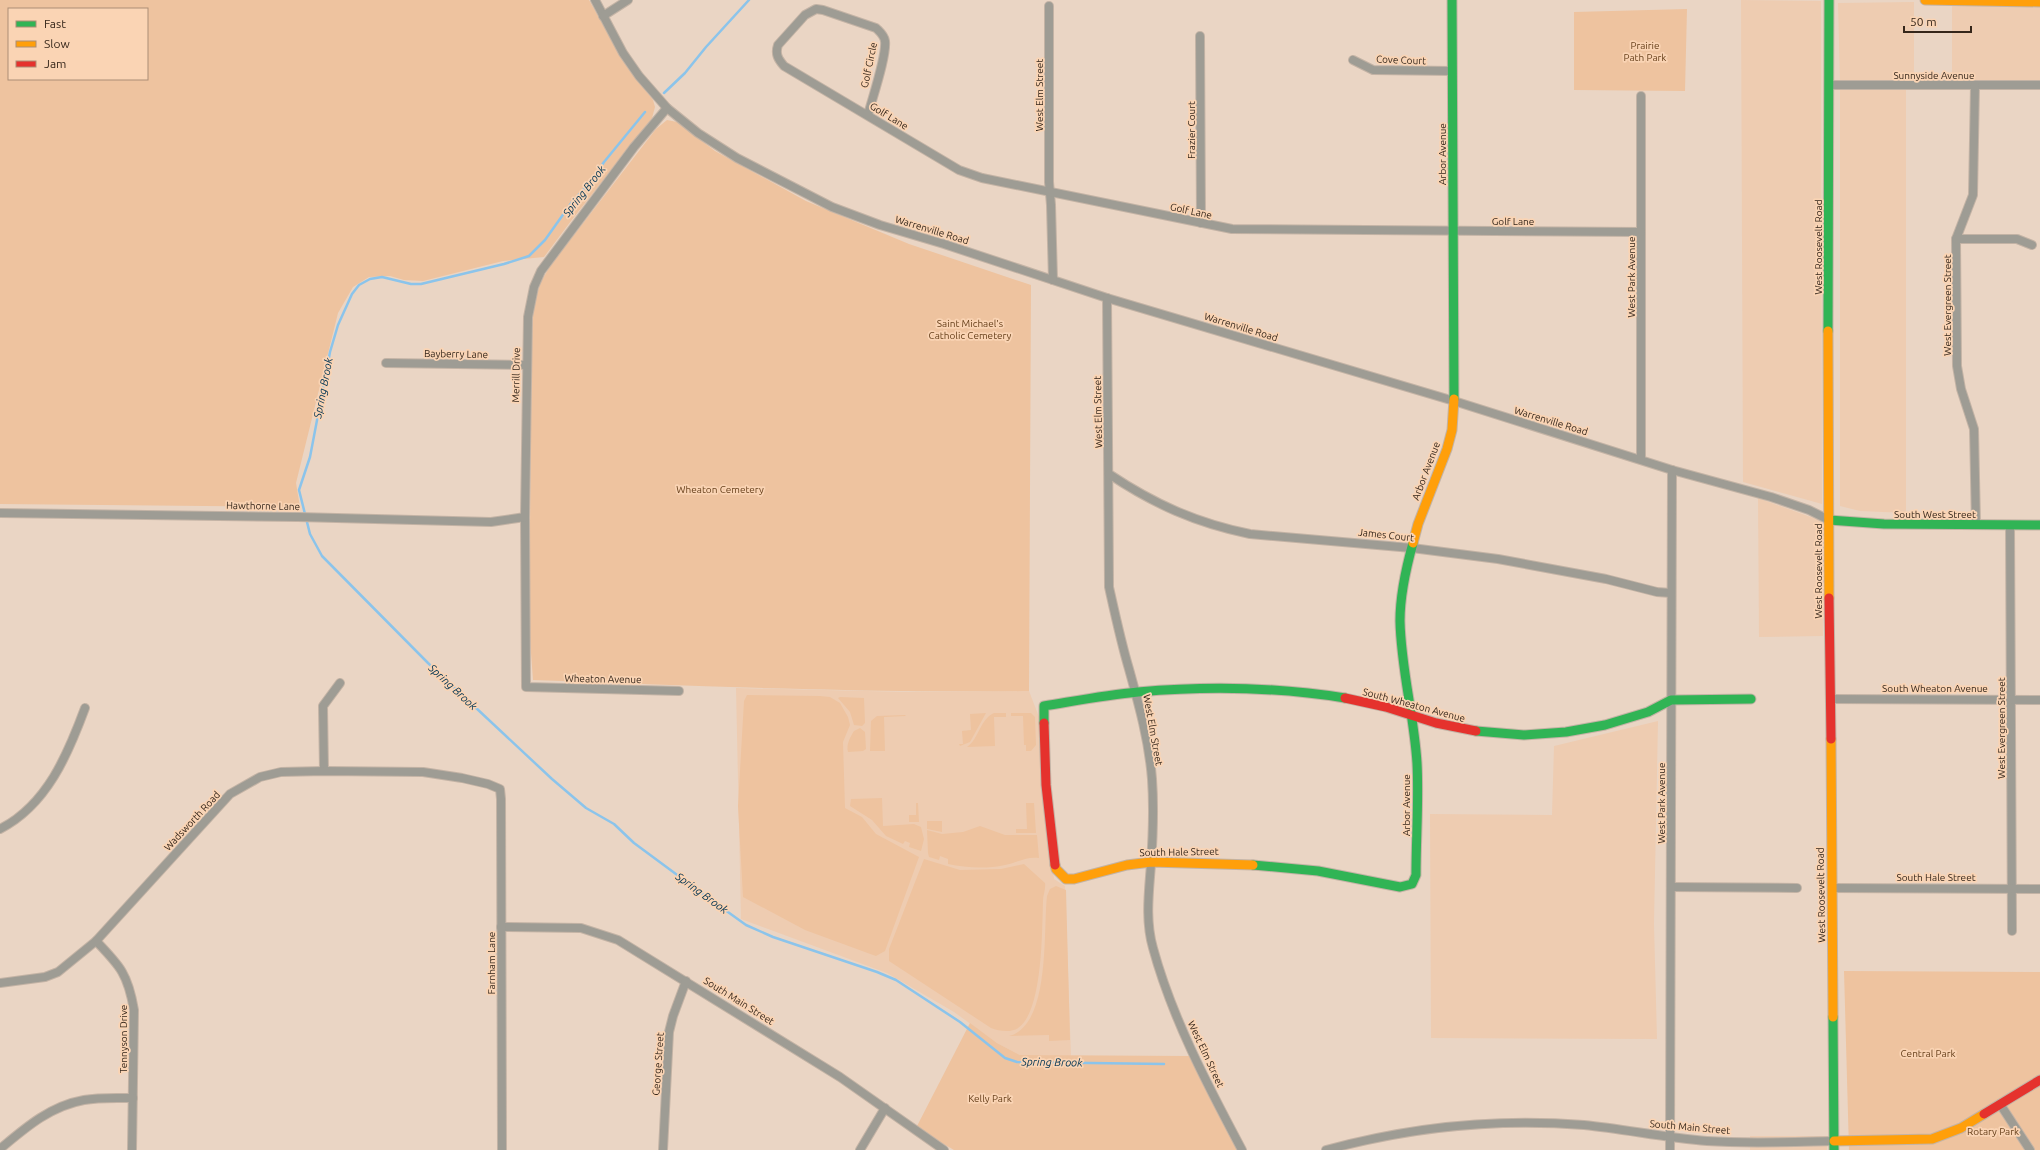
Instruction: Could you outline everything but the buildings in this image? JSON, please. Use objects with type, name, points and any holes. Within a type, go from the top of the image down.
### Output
[{"type":"street","name":"Warrenville Road","points":[[595,0],[623,53],[639,76],[667,108],[698,133],[737,158],[832,207],[880,225],[944,244],[1106,298],[1454,402],[1641,459],[1672,470],[1772,497],[1809,510],[1829,520]]},
{"type":"street","points":[[603,16],[628,0]]},
{"type":"street","name":"Arbor Avenue","points":[[1416,875],[1418,789],[1412,715],[1404,668],[1400,620],[1406,568],[1418,524],[1447,448],[1452,430],[1454,402],[1452,0]]},
{"type":"street","name":"West Roosevelt Road","points":[[1829,0],[1829,520],[1834,1146]]},
{"type":"street","points":[[1925,0],[2040,2]]},
{"type":"street","name":"West Elm Street","points":[[1050,6],[1050,193],[1053,280]]},
{"type":"street","name":"Golf Circle","points":[[777,55],[778,45],[805,15],[816,9],[876,28],[882,33],[885,46],[868,115]]},
{"type":"street","name":"Frazier Court","points":[[1200,36],[1201,223]]},
{"type":"street","name":"Golf Lane","points":[[777,55],[784,66],[959,170],[982,178],[1050,193],[1232,229],[1641,232]]},
{"type":"street","name":"Cove Court","points":[[1353,60],[1373,70],[1452,71]]},
{"type":"street","name":"Sunnyside Avenue","points":[[1829,85],[2040,85]]},
{"type":"street","name":"West Evergreen Street","points":[[1975,85],[1973,195],[1956,238],[1957,366],[1961,389],[1974,429],[1976,525]]},
{"type":"street","name":"West Park Avenue","points":[[1641,96],[1641,459]]},
{"type":"street","name":"Merrill Drive","points":[[526,687],[526,365],[529,302],[541,271],[634,147],[667,108]]},
{"type":"street","points":[[1956,238],[2017,239],[2032,245]]},
{"type":"street","name":"West Elm Street","points":[[1106,298],[1110,587],[1119,632],[1147,738],[1152,777],[1153,817],[1148,910],[1153,947],[1171,1000],[1192,1049],[1242,1150]]},
{"type":"street","name":"Bayberry Lane","points":[[386,363],[526,365]]},
{"type":"street","name":"West Park Avenue","points":[[1670,1150],[1672,470]]},
{"type":"street","name":"James Court","points":[[1109,474],[1147,498],[1174,512],[1227,530],[1250,534],[1412,548],[1498,559],[1606,579],[1657,592],[1671,593]]},
{"type":"street","name":"Hawthorne Lane","points":[[0,513],[315,517],[491,522],[525,517]]},
{"type":"street","name":"South West Street","points":[[1829,520],[1884,524],[2040,525]]},
{"type":"street","name":"West Evergreen Street","points":[[2010,525],[2012,931]]},
{"type":"street","points":[[324,771],[323,706],[340,683]]},
{"type":"street","name":"Wheaton Avenue","points":[[526,687],[679,690]]},
{"type":"street","name":"South Wheaton Avenue","points":[[1044,706],[1136,692],[1205,687],[1268,688],[1353,700],[1386,707],[1470,731],[1524,735],[1566,732],[1605,725],[1648,712],[1672,700],[1751,699]]},
{"type":"street","name":"South Wheaton Avenue","points":[[1830,699],[2040,700]]},
{"type":"street","name":"South Hale Street","points":[[1044,706],[1046,785],[1056,869],[1066,879],[1074,879],[1127,865],[1151,862],[1230,863],[1285,867],[1400,887],[1412,884],[1416,875]]},
{"type":"street","points":[[0,828],[26,812],[51,782],[68,751],[85,708]]},
{"type":"street","name":"Wadsworth Road","points":[[0,983],[46,977],[58,972],[96,941],[230,794],[249,782],[270,774],[324,771],[423,772],[488,784]]},
{"type":"street","name":"Farnham Lane","points":[[488,784],[500,789],[501,799],[502,1150]]},
{"type":"street","points":[[1671,887],[1797,888]]},
{"type":"street","name":"South Hale Street","points":[[1832,888],[2040,889]]},
{"type":"street","name":"South Main Street","points":[[501,927],[571,927],[594,931],[618,940],[840,1077],[885,1108],[916,1132],[944,1150]]},
{"type":"street","name":"Tennyson Drive","points":[[96,941],[121,967],[132,994],[134,1010],[132,1150]]},
{"type":"street","name":"George Street","points":[[663,1150],[669,1032],[673,1016],[686,981]]},
{"type":"street","name":"South Main Street","points":[[1326,1150],[1396,1134],[1462,1125],[1505,1123],[1584,1126],[1670,1137],[1725,1142],[1834,1146],[1932,1139],[1961,1128],[2040,1080]]},
{"type":"street","points":[[0,1149],[39,1118],[65,1105],[98,1098],[133,1098]]},
{"type":"street","points":[[2000,1104],[2030,1150]]},
{"type":"street","points":[[860,1150],[885,1108]]},
{"type":"shaded area","points":[[1741,0],[1821,1],[1822,504],[1743,482]]},
{"type":"shaded area","points":[[1914,2],[1914,81],[1840,81],[1838,3]]},
{"type":"shaded area","points":[[1952,4],[2040,5],[2040,82],[1952,82]]},
{"type":"shaded area","points":[[1840,88],[1906,88],[1906,513],[1860,511],[1840,506]]},
{"type":"shaded area","points":[[1758,498],[1822,521],[1823,636],[1759,637]]},
{"type":"shaded area","points":[[736,688],[909,692],[1029,691],[1039,717],[1043,796],[1054,879],[1065,886],[1071,1056],[1020,1055],[997,1043],[954,1012],[887,973],[741,919]]},
{"type":"shaded area","points":[[1658,721],[1654,924],[1657,1039],[1431,1038],[1430,814],[1552,815],[1554,746]]},
{"type":"shaded area","points":[[1750,1136],[1827,1136],[1827,1150],[1750,1150]]},
{"type":"green space","points":[[0,0],[589,0],[624,62],[653,100],[655,107],[652,118],[544,257],[503,261],[423,281],[404,280],[390,276],[369,277],[353,287],[338,313],[296,483],[300,507],[0,504]]},
{"type":"green space","name":"Prairie Path Park","points":[[1687,9],[1685,91],[1574,90],[1574,12]]},
{"type":"green space","name":"Wheaton Cemetery","points":[[667,120],[677,122],[715,151],[806,201],[909,244],[1031,285],[1029,691],[843,690],[533,680],[529,626],[532,324],[535,300],[541,282],[550,266],[656,129]]},
{"type":"green space","points":[[747,695],[820,696],[830,697],[840,703],[848,717],[850,725],[843,742],[845,808],[862,817],[876,834],[919,857],[885,951],[876,956],[805,930],[743,897],[738,806],[744,701]]},
{"type":"green space","points":[[838,698],[864,698],[865,723],[862,726],[854,725],[850,712]]},
{"type":"green space","points":[[986,713],[970,742],[960,746],[959,744],[963,744],[962,731],[971,730],[970,714]]},
{"type":"green space","points":[[994,713],[1006,713],[1006,717],[994,717],[995,746],[967,747],[974,739],[982,724]]},
{"type":"green space","points":[[1011,713],[1031,713],[1035,717],[1036,745],[1031,751],[1026,751],[1026,745],[1024,745],[1023,716],[1011,716]]},
{"type":"green space","points":[[877,716],[906,716],[884,717],[885,751],[870,751],[871,721]]},
{"type":"green space","points":[[860,728],[865,732],[866,749],[863,751],[848,752],[848,744],[854,731]]},
{"type":"green space","points":[[882,798],[883,826],[914,824],[921,827],[924,839],[921,851],[909,847],[910,843],[905,841],[903,844],[886,836],[872,820],[850,806],[851,799]]},
{"type":"green space","points":[[916,803],[918,803],[919,822],[909,822],[909,815],[916,815]]},
{"type":"green space","points":[[1026,803],[1034,803],[1036,833],[1016,833],[1016,829],[1027,829]]},
{"type":"green space","points":[[927,821],[942,821],[942,832],[927,829]]},
{"type":"green space","points":[[980,826],[1005,835],[1037,835],[1039,858],[1026,859],[998,866],[976,868],[948,864],[948,859],[940,856],[939,860],[929,857],[927,830],[942,834],[963,832]]},
{"type":"green space","points":[[924,859],[960,870],[1001,869],[1024,864],[1045,883],[1040,969],[1037,988],[1026,1019],[1015,1030],[1005,1031],[991,1028],[889,961],[889,949]]},
{"type":"green space","points":[[1056,886],[1066,890],[1070,1040],[1049,1041],[1049,1035],[1009,1036],[1023,1028],[1032,1014],[1038,996],[1042,975],[1047,896],[1050,889]]},
{"type":"green space","name":"Central Park","points":[[1844,971],[2040,972],[2040,1150],[1849,1150]]},
{"type":"green space","name":"Kelly Park","points":[[970,1023],[997,1043],[1020,1055],[1189,1056],[1237,1150],[954,1150],[916,1128]]},
{"type":"waterway","name":"Spring Brook","points":[[664,93],[685,73],[706,47],[749,0]]},
{"type":"waterway","name":"Spring Brook","points":[[645,112],[604,162],[592,180],[572,202],[545,240],[529,256],[504,264],[421,284],[411,284],[382,277],[370,279],[359,285],[352,294],[338,325],[330,352],[310,457],[299,490],[310,534],[322,556],[428,663],[552,779],[586,808],[614,824],[634,843],[746,925],[773,937],[877,972],[896,980],[960,1022],[1005,1058],[1017,1062],[1164,1064]]},
{"type":"traffic: fast","points":[[1452,0],[1454,399]]},
{"type":"traffic: fast","points":[[1828,331],[1829,0]]},
{"type":"traffic: fast","points":[[1829,520],[1884,524],[2040,525]]},
{"type":"traffic: fast","points":[[1253,865],[1318,871],[1400,887],[1412,884],[1416,875],[1418,777],[1400,621],[1404,582],[1413,543]]},
{"type":"traffic: fast","points":[[1044,723],[1044,706],[1102,696],[1138,692],[1216,688],[1294,692],[1345,698]]},
{"type":"traffic: fast","points":[[1476,731],[1524,735],[1566,732],[1605,725],[1648,712],[1671,700],[1751,699]]},
{"type":"traffic: fast","points":[[1833,1017],[1834,1150]]},
{"type":"traffic: slow","points":[[1925,0],[2040,2]]},
{"type":"traffic: slow","points":[[1828,331],[1829,598]]},
{"type":"traffic: slow","points":[[1413,543],[1418,524],[1447,449],[1452,430],[1454,399]]},
{"type":"traffic: slow","points":[[1831,739],[1833,1017]]},
{"type":"traffic: slow","points":[[1055,865],[1056,869],[1066,879],[1074,879],[1127,865],[1151,862],[1253,865]]},
{"type":"traffic: slow","points":[[1834,1141],[1932,1139],[1961,1128],[1984,1114]]},
{"type":"traffic: jam","points":[[1829,598],[1831,739]]},
{"type":"traffic: jam","points":[[1345,698],[1386,707],[1436,723],[1476,731]]},
{"type":"traffic: jam","points":[[1044,723],[1046,785],[1055,865]]},
{"type":"traffic: jam","points":[[1984,1114],[2040,1080]]},
{"type":"park label","name":"Saint Michael's Catholic Cemetery","points":[[970,328]]},
{"type":"park label","name":"Rotary Park","points":[[1993,1131]]}]
